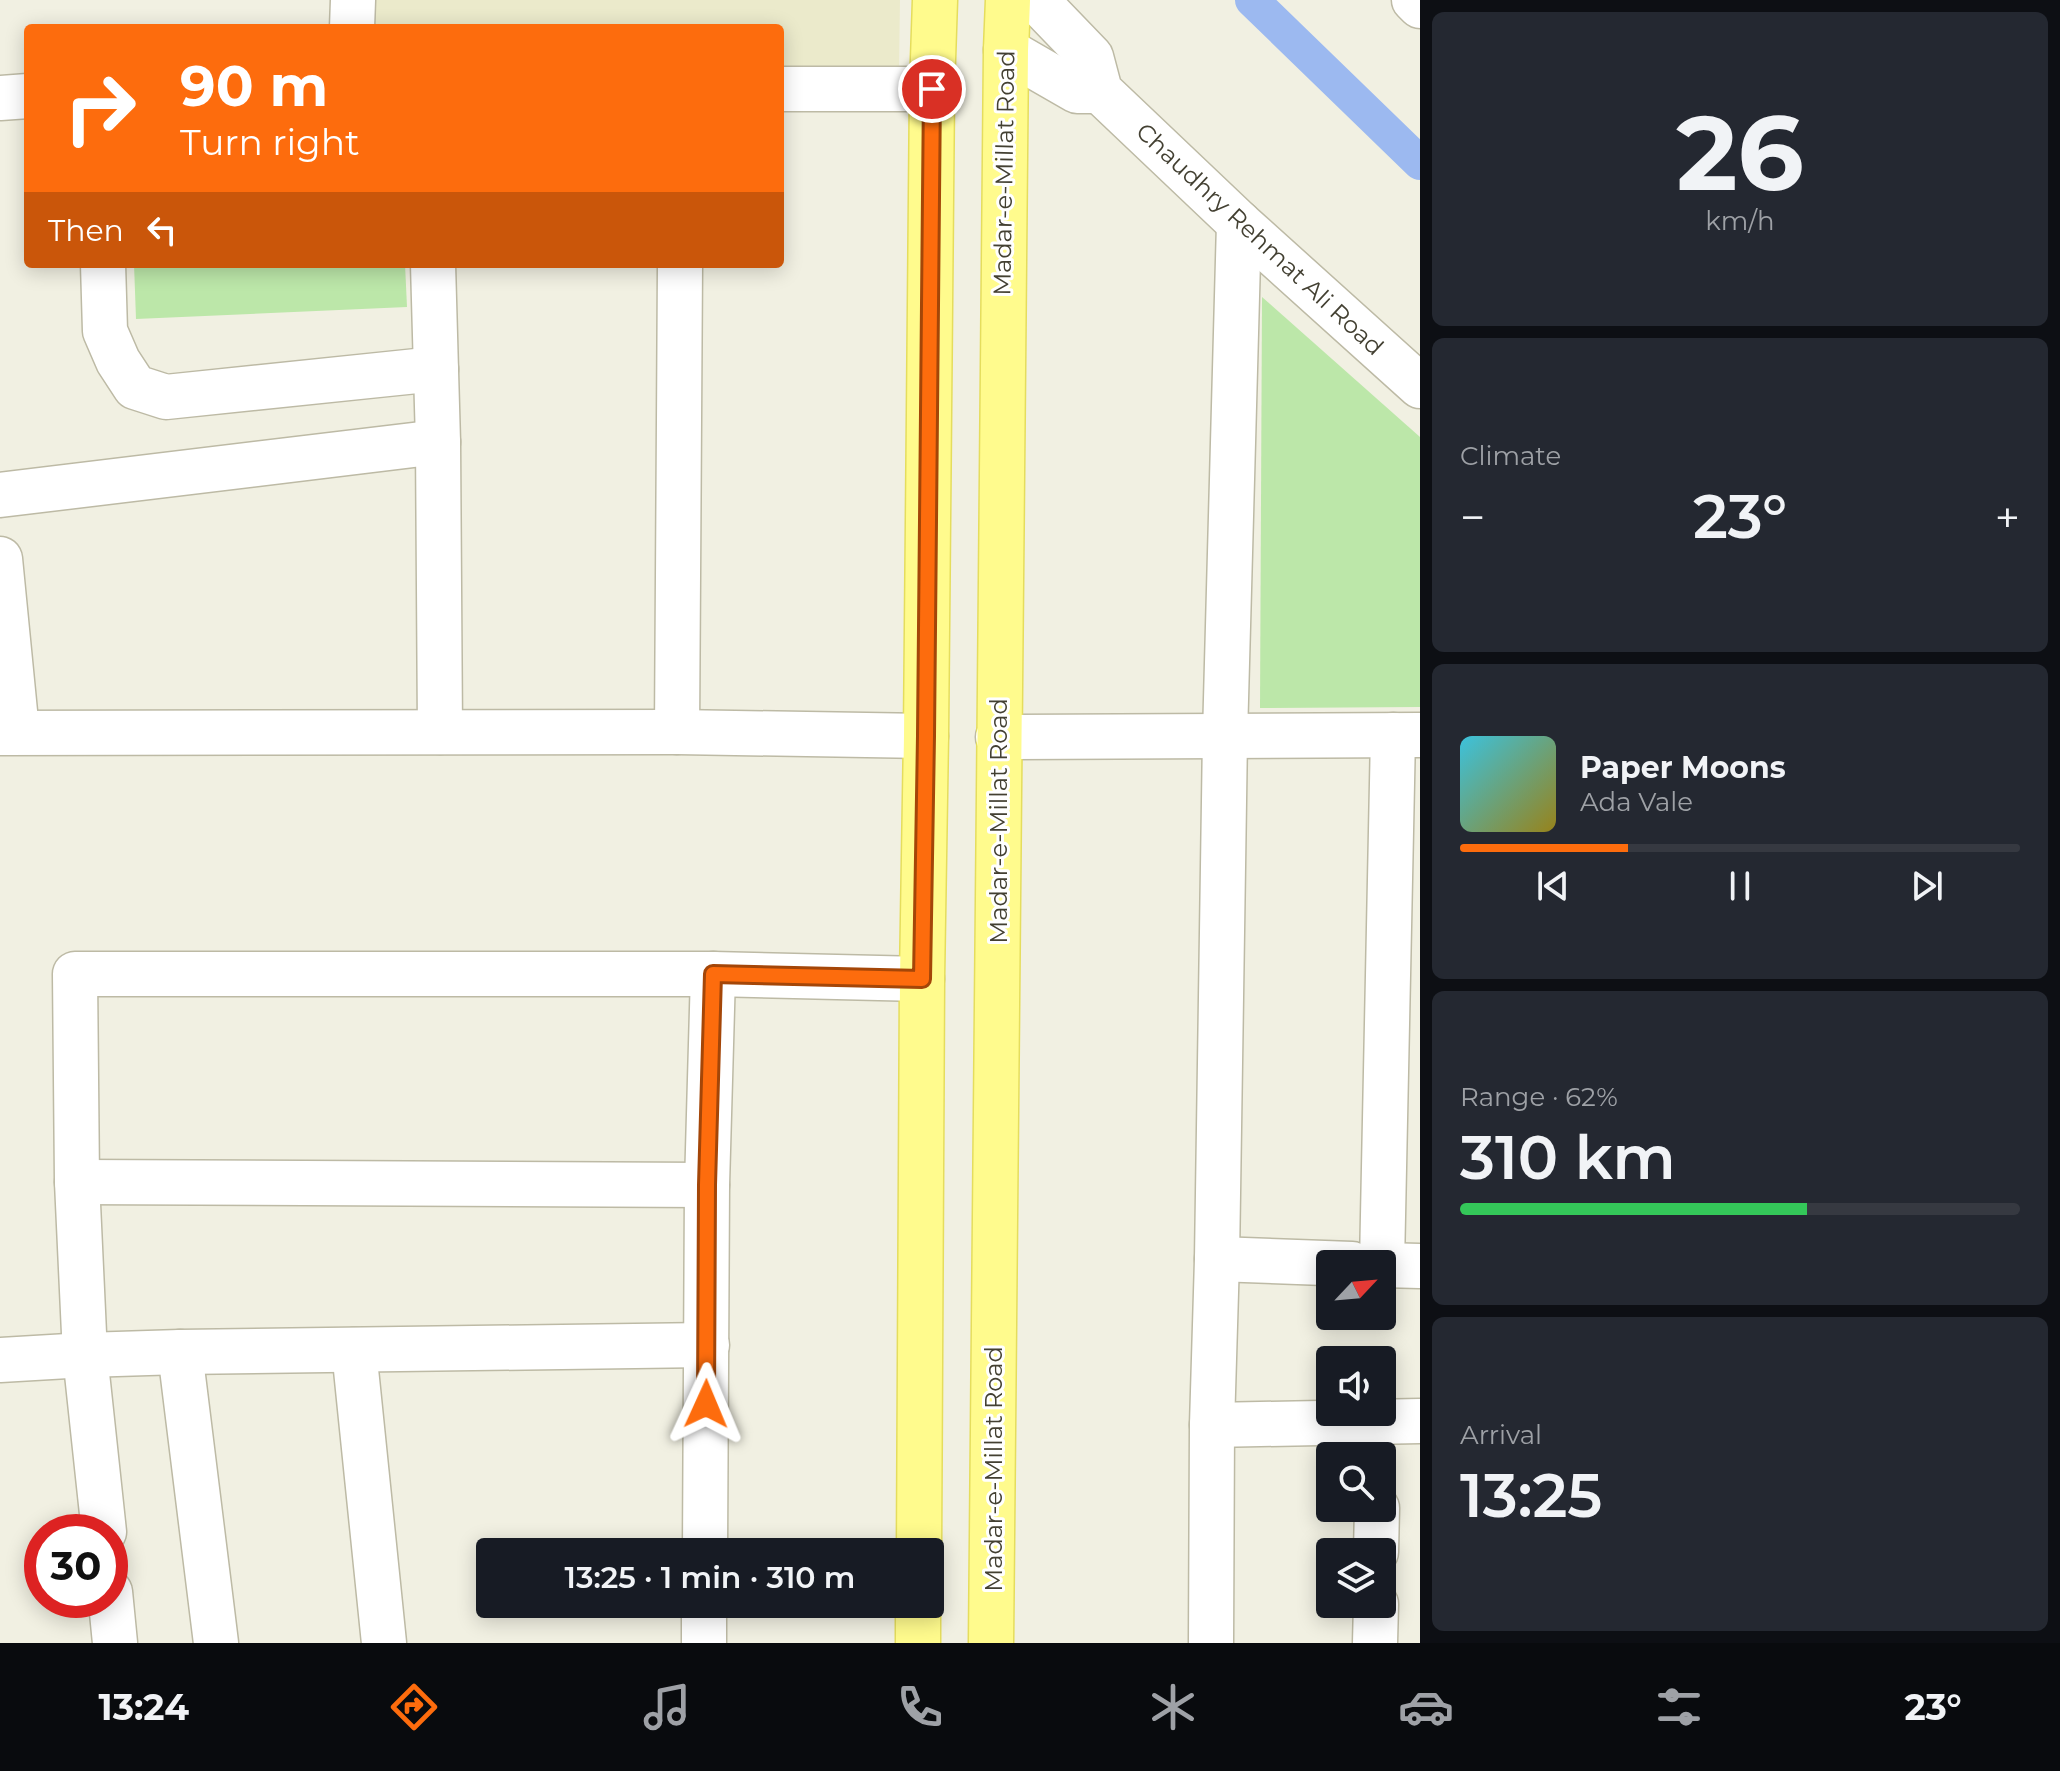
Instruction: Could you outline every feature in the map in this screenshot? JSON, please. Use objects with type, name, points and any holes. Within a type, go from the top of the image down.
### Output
[{"type":"main road","points":[[919,1538],[922,979],[935,0]]},
{"type":"main road","name":"Madar-e-Millat Road","points":[[991,1643],[1008,0]]},
{"type":"main road","points":[[918,1618],[918,1643]]},
{"type":"street","points":[[352,24],[353,0]]},
{"type":"street","name":"Chaudhry Rehmat Ali Road","points":[[1036,0],[1091,57],[1100,91],[1239,223],[1420,386]]},
{"type":"street","points":[[1414,0],[1420,6]]},
{"type":"street","points":[[1006,50],[1077,91],[1100,91]]},
{"type":"street","points":[[784,89],[932,89]]},
{"type":"street","points":[[0,98],[24,96]]},
{"type":"street","points":[[1211,1643],[1225,736],[1239,223]]},
{"type":"street","points":[[103,268],[105,331],[118,361],[135,387],[166,397],[436,369]]},
{"type":"street","points":[[433,268],[440,732]]},
{"type":"street","points":[[677,732],[680,268]]},
{"type":"street","points":[[0,495],[438,442]]},
{"type":"street","points":[[0,559],[8,732],[677,732],[926,736]]},
{"type":"street","points":[[998,737],[1406,735],[1383,1250]]},
{"type":"street","points":[[102,1514],[85,1355],[77,1182],[75,974],[713,974],[922,979]]},
{"type":"street","points":[[705,1538],[707,1185],[713,974]]},
{"type":"street","points":[[77,1182],[707,1185]]},
{"type":"street","points":[[1217,1259],[1316,1263]]},
{"type":"street","points":[[1396,1265],[1420,1266]]},
{"type":"street","points":[[0,1360],[180,1352],[707,1345]]},
{"type":"street","points":[[354,1350],[384,1643]]},
{"type":"street","points":[[180,1352],[216,1643]]},
{"type":"street","points":[[1212,1425],[1392,1433]]},
{"type":"street","points":[[113,1618],[115,1643]]},
{"type":"street","points":[[704,1618],[704,1643]]},
{"type":"street","points":[[1375,1643],[1376,1618]]},
{"type":"shaded area","points":[[373,0],[900,0],[899,69],[784,69],[784,24],[372,24]]},
{"type":"green space","points":[[134,268],[405,268],[407,307],[136,319]]},
{"type":"green space","points":[[1262,297],[1420,437],[1420,707],[1260,708]]},
{"type":"waterway","points":[[1252,0],[1420,163]]},
{"type":"route","points":[[706,1404],[707,1185],[713,974],[922,979],[932,89]]}]
